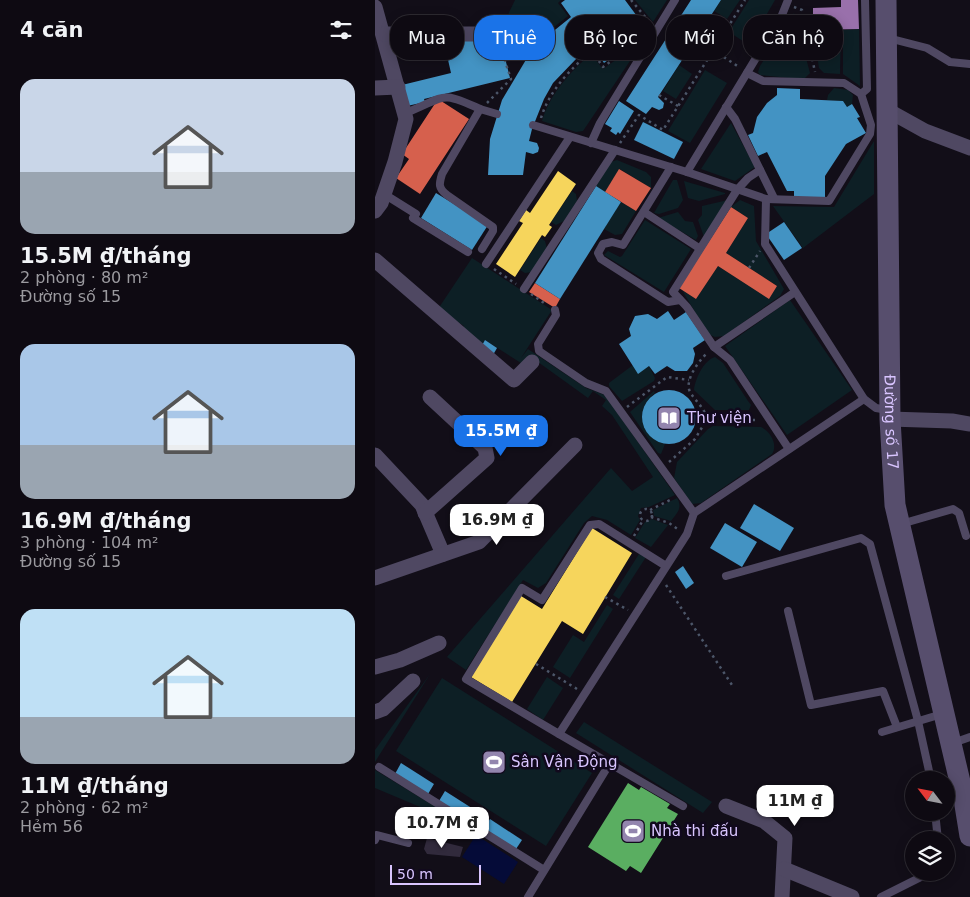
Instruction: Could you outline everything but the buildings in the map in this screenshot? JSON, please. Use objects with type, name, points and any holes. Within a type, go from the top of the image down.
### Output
[{"type":"street","name":"Đường số 17","points":[[886,0],[889,111],[890,414],[895,506],[944,714],[960,740],[970,831]]},
{"type":"street","points":[[375,7],[406,119],[384,194],[375,211]]},
{"type":"street","points":[[384,34],[474,34]]},
{"type":"street","points":[[375,88],[397,87]]},
{"type":"street","points":[[889,111],[925,131],[970,148]]},
{"type":"street","points":[[375,260],[514,380],[532,362]]},
{"type":"street","points":[[425,513],[487,458],[485,448],[430,397]]},
{"type":"street","points":[[890,414],[970,424]]},
{"type":"street","points":[[375,578],[479,542],[575,445]]},
{"type":"street","points":[[375,455],[422,505],[443,554]]},
{"type":"street","points":[[375,667],[400,660],[439,644]]},
{"type":"street","points":[[375,712],[383,709],[413,681]]},
{"type":"street","points":[[725,806],[764,821],[785,838],[782,897]]},
{"type":"street","points":[[784,869],[852,897]]},
{"type":"lane","points":[[591,143],[600,123],[675,0]]},
{"type":"lane","points":[[861,94],[867,89],[865,0]]},
{"type":"lane","points":[[687,172],[747,73],[787,2]]},
{"type":"lane","points":[[887,38],[927,48],[951,62],[970,64]]},
{"type":"lane","points":[[536,126],[687,172],[766,200],[775,198],[829,201],[870,134],[871,124],[861,94],[844,83],[763,81],[747,73]]},
{"type":"lane","points":[[406,119],[408,112],[426,105],[438,97],[454,97],[480,109],[497,114]]},
{"type":"lane","points":[[726,107],[735,119],[775,198]]},
{"type":"lane","points":[[480,109],[442,174],[439,184],[440,190],[493,227],[493,232],[482,249]]},
{"type":"lane","points":[[486,264],[570,137]]},
{"type":"lane","points":[[524,289],[615,150]]},
{"type":"lane","points":[[671,167],[623,245],[612,242],[603,244],[598,252],[601,259],[668,302],[681,300]]},
{"type":"lane","points":[[760,170],[748,178],[737,190],[673,292],[681,300],[714,346],[730,360],[768,421],[789,449]]},
{"type":"lane","points":[[384,194],[416,214],[413,218],[468,252]]},
{"type":"lane","points":[[766,200],[765,244],[864,399],[876,408],[890,414]]},
{"type":"lane","points":[[644,212],[699,248]]},
{"type":"lane","points":[[714,346],[795,292]]},
{"type":"lane","points":[[555,310],[556,315],[538,344],[539,351],[586,383],[606,390],[694,513]]},
{"type":"lane","points":[[559,734],[687,534],[694,513],[864,399]]},
{"type":"lane","points":[[900,524],[953,509],[959,513],[966,536]]},
{"type":"lane","points":[[666,566],[599,524],[590,525],[543,600],[522,588],[466,679],[683,806]]},
{"type":"lane","points":[[726,576],[861,538],[870,544],[918,721],[929,771]]},
{"type":"lane","points":[[788,611],[811,705],[883,691],[897,727]]},
{"type":"lane","points":[[882,732],[944,714]]},
{"type":"lane","points":[[528,897],[610,763]]},
{"type":"lane","points":[[379,767],[544,870]]},
{"type":"lane","points":[[375,840],[377,835],[408,843]]},
{"type":"lane","points":[[881,897],[913,881]]},
{"type":"path","points":[[631,0],[643,15]]},
{"type":"path","points":[[733,19],[745,0]]},
{"type":"path","points":[[787,2],[801,10],[815,73],[815,81]]},
{"type":"path","points":[[536,126],[558,86],[581,60]]},
{"type":"path","points":[[598,60],[603,67],[613,60]]},
{"type":"path","points":[[615,150],[639,115],[663,130],[707,60]]},
{"type":"path","points":[[728,60],[747,73]]},
{"type":"path","points":[[480,109],[511,79],[505,61]]},
{"type":"path","points":[[659,95],[678,106]]},
{"type":"path","points":[[749,268],[765,244]]},
{"type":"path","points":[[486,264],[555,310]]},
{"type":"path","points":[[660,467],[669,462],[695,439],[707,419],[705,409],[689,391],[689,380],[704,355]]},
{"type":"path","points":[[622,410],[667,377],[689,380]]},
{"type":"path","points":[[707,419],[768,421]]},
{"type":"path","points":[[629,543],[643,520],[641,511],[647,508],[650,510],[680,495]]},
{"type":"path","points":[[650,510],[651,517]]},
{"type":"path","points":[[643,520],[649,520],[651,517]]},
{"type":"path","points":[[651,517],[669,523],[687,534]]},
{"type":"path","points":[[660,575],[734,688]]},
{"type":"path","points":[[605,597],[635,614]]},
{"type":"path","points":[[536,664],[585,694]]},
{"type":"shaded area","points":[[515,0],[561,0],[558,3],[567,15],[565,15],[565,18],[555,26],[555,15],[508,15]]},
{"type":"shaded area","points":[[635,0],[667,0],[656,17],[656,15],[647,15]]},
{"type":"shaded area","points":[[721,0],[740,0],[730,15],[720,15],[714,11]]},
{"type":"shaded area","points":[[749,0],[775,0],[766,15],[743,15],[743,41],[733,35],[733,26]]},
{"type":"shaded area","points":[[859,29],[860,86],[843,74],[843,30]]},
{"type":"shaded area","points":[[585,60],[596,60],[603,69],[616,60],[631,60],[583,131],[576,132],[542,121],[555,93]]},
{"type":"shaded area","points":[[764,60],[807,60],[810,73],[805,78],[799,79],[760,75],[758,72]]},
{"type":"shaded area","points":[[818,60],[840,60],[840,74],[824,73],[819,68]]},
{"type":"shaded area","points":[[679,65],[692,74],[676,99],[663,91]]},
{"type":"shaded area","points":[[705,70],[727,83],[690,143],[668,131]]},
{"type":"shaded area","points":[[834,88],[848,90],[853,95],[852,104],[847,107],[843,101],[827,100],[828,95]]},
{"type":"shaded area","points":[[731,123],[755,167],[735,181],[701,169]]},
{"type":"shaded area","points":[[874,141],[874,194],[803,248],[773,206],[834,207]]},
{"type":"shaded area","points":[[617,160],[646,172],[651,177],[651,188],[620,169],[605,192],[596,186],[611,162]]},
{"type":"shaded area","points":[[673,180],[677,180],[683,200],[678,208],[659,214],[654,213]]},
{"type":"shaded area","points":[[684,181],[725,194],[699,201],[688,198]]},
{"type":"shaded area","points":[[572,191],[576,194],[577,201],[564,221],[556,225],[551,222]]},
{"type":"shaded area","points":[[728,200],[704,237],[698,220],[702,215],[702,206]]},
{"type":"shaded area","points":[[740,200],[754,206],[756,241],[784,289],[780,296],[724,336],[715,337],[708,334],[682,290],[696,299],[718,266],[768,298],[777,286],[726,253],[748,218],[731,207]]},
{"type":"shaded area","points":[[621,202],[636,211],[622,234],[615,235],[604,229]]},
{"type":"shaded area","points":[[678,212],[685,221],[693,222],[698,236],[696,240],[658,218]]},
{"type":"shaded area","points":[[645,220],[691,249],[664,292],[604,255],[608,251],[620,257],[622,256]]},
{"type":"shaded area","points":[[541,238],[545,241],[547,249],[532,272],[525,273],[520,270]]},
{"type":"shaded area","points":[[472,258],[552,310],[521,358],[528,349],[586,388],[605,395],[675,495],[649,507],[641,508],[638,516],[640,520],[631,535],[607,520],[592,516],[584,523],[546,583],[538,588],[523,580],[466,670],[447,657],[611,468],[632,491],[653,477],[612,415],[602,406],[606,400],[593,391],[588,398],[531,357],[524,365],[485,340],[480,347],[461,331],[464,326],[438,309]]},
{"type":"shaded area","points":[[790,300],[852,390],[787,435],[725,346]]},
{"type":"shaded area","points":[[715,357],[723,363],[751,405],[749,410],[715,410],[694,390],[701,370],[707,362]]},
{"type":"shaded area","points":[[633,365],[638,373],[649,366],[655,378],[654,381],[622,401],[609,386],[609,383]]},
{"type":"shaded area","points":[[654,391],[655,393],[644,406],[642,414],[645,429],[650,435],[665,444],[661,454],[658,453],[630,412]]},
{"type":"shaded area","points":[[713,426],[761,427],[773,439],[774,450],[772,454],[701,503],[692,504],[674,478],[677,462]]},
{"type":"shaded area","points":[[677,498],[679,508],[671,521],[654,516],[653,510]]},
{"type":"shaded area","points":[[652,519],[668,525],[651,547],[635,538],[645,522]]},
{"type":"shaded area","points":[[639,554],[646,557],[619,599],[613,595]]},
{"type":"shaded area","points":[[607,605],[613,609],[570,678],[553,667],[573,635],[584,642]]},
{"type":"shaded area","points":[[430,674],[375,762],[375,750]]},
{"type":"shaded area","points":[[547,677],[563,688],[543,720],[527,709]]},
{"type":"shaded area","name":"Sân Vận Động","points":[[442,678],[592,773],[546,846],[396,751]]},
{"type":"shaded area","points":[[584,722],[712,802],[703,813],[576,733]]},
{"type":"shaded area","points":[[375,770],[470,828],[375,788]]},
{"type":"shaded area","points":[[476,835],[518,862],[504,884],[462,857]]},
{"type":"place","name":"Thư viện","points":[[669,418]]},
{"type":"place","name":"Sân Vận Động","points":[[494,762]]},
{"type":"place","name":"Nhà thi đấu","points":[[633,831]]}]
